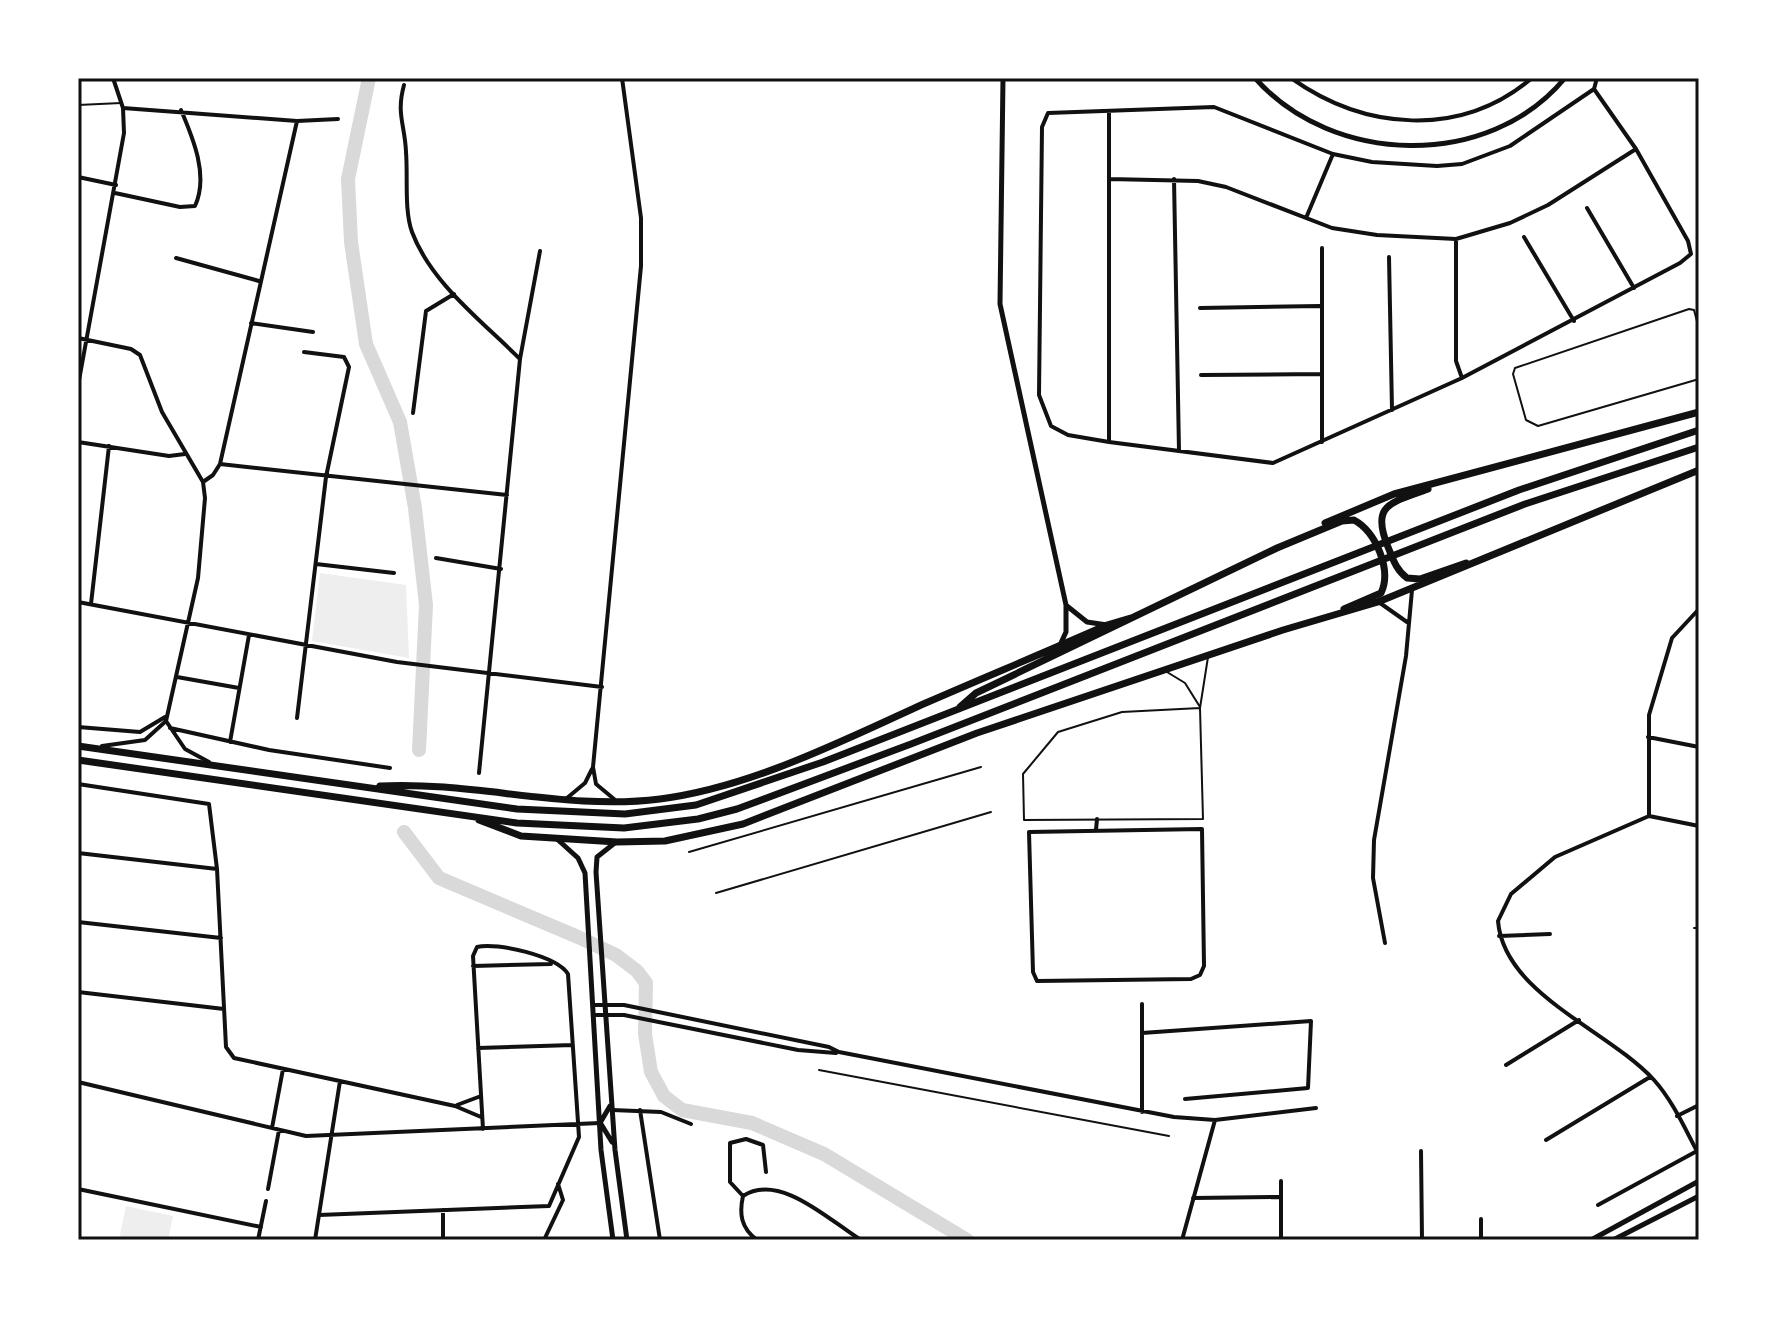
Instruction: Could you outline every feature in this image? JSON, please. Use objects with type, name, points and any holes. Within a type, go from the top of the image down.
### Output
[{"type":"highway","points":[[958,709],[976,693],[1111,631],[1365,505],[1699,412]]},
{"type":"highway","points":[[81,746],[517,809],[625,814],[661,811],[732,795],[1519,490],[1699,430]]},
{"type":"highway","points":[[78,760],[475,818],[624,828],[687,821],[737,809],[1525,504],[1699,447]]},
{"type":"highway","points":[[475,818],[521,836],[617,842],[665,841],[743,824],[977,733],[1412,590],[1479,559],[1699,470]]},
{"type":"highway","points":[[1461,476],[1391,503],[1382,511],[1380,528],[1395,565],[1407,578],[1420,579],[1479,559]]},
{"type":"highway","points":[[1277,548],[1342,521],[1354,520],[1369,531],[1385,570],[1381,593],[1320,619]]},
{"type":"highway","points":[[364,787],[410,784],[563,800],[618,802],[692,793],[770,769],[1107,625],[1134,617]]},
{"type":"street","points":[[78,386],[124,133],[123,105],[113,78]]},
{"type":"street","points":[[618,802],[596,784],[593,767],[641,266],[641,218],[622,78]]},
{"type":"street","points":[[1003,78],[1000,304],[1066,605],[1066,632],[1060,646]]},
{"type":"street","points":[[1255,78],[1286,107],[1317,123],[1347,136],[1393,144],[1445,144],[1478,138],[1510,123],[1562,79]]},
{"type":"street","points":[[1291,78],[1332,104],[1368,116],[1438,121],[1465,116],[1490,105],[1532,78]]},
{"type":"street","points":[[1594,89],[1636,149],[1688,241],[1691,254],[1574,321],[1462,378],[1273,463],[1109,442],[1059,432],[1046,417],[1039,395],[1043,118],[1056,112],[1214,107],[1333,154],[1385,163],[1462,164],[1510,146],[1594,89],[1597,78]]},
{"type":"street","points":[[404,85],[399,119],[406,150],[411,230],[425,258],[454,294],[520,359]]},
{"type":"street","points":[[123,105],[297,121],[338,119]]},
{"type":"street","points":[[115,193],[180,207],[195,206],[199,192],[197,153],[181,110]]},
{"type":"street","points":[[1109,111],[1109,442]]},
{"type":"street","points":[[203,482],[213,475],[220,464],[297,121]]},
{"type":"street","points":[[1109,179],[1174,179],[1226,187],[1332,228],[1377,235],[1456,239],[1510,223],[1548,205],[1636,149]]},
{"type":"street","points":[[1306,218],[1333,154]]},
{"type":"street","points":[[78,177],[116,185]]},
{"type":"street","points":[[1174,179],[1179,451]]},
{"type":"street","points":[[1587,208],[1634,288]]},
{"type":"street","points":[[1524,237],[1574,321]]},
{"type":"street","points":[[1456,239],[1456,361],[1462,378]]},
{"type":"street","points":[[1322,248],[1322,442]]},
{"type":"street","points":[[479,773],[520,359],[540,251]]},
{"type":"street","points":[[1389,257],[1392,410]]},
{"type":"street","points":[[176,258],[259,281]]},
{"type":"street","points":[[413,413],[426,311],[454,294]]},
{"type":"street","points":[[1200,308],[1320,306]]},
{"type":"street","points":[[251,323],[313,332]]},
{"type":"street","points":[[78,338],[131,349],[140,355],[162,412],[203,482],[205,532],[189,623],[167,718],[170,728],[185,749],[216,765]]},
{"type":"street","points":[[297,718],[326,477],[349,367],[344,357],[304,352]]},
{"type":"street","points":[[1201,375],[1321,374]]},
{"type":"street","points":[[78,442],[169,456],[185,454]]},
{"type":"street","points":[[91,604],[109,446]]},
{"type":"street","points":[[220,464],[508,495]]},
{"type":"street","points":[[436,558],[501,569]]},
{"type":"street","points":[[316,564],[394,573]]},
{"type":"street","points":[[1385,943],[1377,906],[1373,858],[1406,656],[1412,590]]},
{"type":"street","points":[[78,602],[397,662],[602,687]]},
{"type":"street","points":[[1378,602],[1407,622]]},
{"type":"street","points":[[1066,605],[1087,622],[1107,625]]},
{"type":"street","points":[[1649,816],[1649,715],[1665,654],[1677,630],[1699,609]]},
{"type":"street","points":[[230,742],[249,635]]},
{"type":"street","points":[[177,677],[239,688]]},
{"type":"street","points":[[78,727],[130,732],[150,728],[167,718]]},
{"type":"street","points":[[81,746],[122,745],[145,740],[167,718]]},
{"type":"street","points":[[170,728],[230,742],[390,768]]},
{"type":"street","points":[[1648,737],[1699,747]]},
{"type":"street","points":[[563,800],[585,783],[593,767]]},
{"type":"street","points":[[78,792],[79,784],[209,804],[217,869],[226,1047],[234,1058],[455,1106],[482,1118]]},
{"type":"street","points":[[1598,1205],[1698,1153],[1650,1077],[1523,978],[1499,936],[1501,909],[1511,894],[1555,857],[1649,816],[1699,826]]},
{"type":"street","points":[[1096,830],[1097,819]]},
{"type":"street","points":[[1124,819],[1125,830]]},
{"type":"street","points":[[1202,829],[1204,966],[1200,975],[1191,979],[1037,981],[1033,972],[1029,832],[1125,830],[1202,829]]},
{"type":"street","points":[[557,838],[578,858],[585,873],[596,1015],[600,1123],[613,1240]]},
{"type":"street","points":[[617,842],[603,849],[597,857],[615,1150],[627,1240]]},
{"type":"street","points":[[78,853],[217,869]]},
{"type":"street","points":[[78,922],[221,938]]},
{"type":"street","points":[[1499,936],[1550,934]]},
{"type":"street","points":[[319,1215],[549,1206],[575,1151],[579,1124],[568,974],[557,964],[518,950],[488,945],[477,947],[473,966],[483,1129]]},
{"type":"street","points":[[473,966],[557,964]]},
{"type":"street","points":[[78,992],[224,1009]]},
{"type":"street","points":[[1142,1004],[1142,1112]]},
{"type":"street","points":[[595,1005],[624,1005],[829,1047],[839,1052],[1142,1112],[1215,1120],[1316,1108]]},
{"type":"street","points":[[596,1015],[624,1015],[827,1055],[839,1052]]},
{"type":"street","points":[[1506,1065],[1580,1020]]},
{"type":"street","points":[[1142,1033],[1311,1021],[1310,1083],[1301,1091],[1185,1099]]},
{"type":"street","points":[[478,1048],[573,1045]]},
{"type":"street","points":[[272,1128],[283,1069]]},
{"type":"street","points":[[1546,1140],[1650,1077]]},
{"type":"street","points":[[315,1240],[340,1081]]},
{"type":"street","points":[[78,1082],[306,1136],[600,1123]]},
{"type":"street","points":[[455,1106],[481,1096]]},
{"type":"street","points":[[600,1123],[611,1097]]},
{"type":"street","points":[[1677,1116],[1699,1105]]},
{"type":"street","points":[[612,1110],[661,1112],[691,1124]]},
{"type":"street","points":[[640,1110],[660,1240]]},
{"type":"street","points":[[1182,1240],[1215,1120]]},
{"type":"street","points":[[600,1123],[615,1150]]},
{"type":"street","points":[[268,1189],[279,1130]]},
{"type":"street","points":[[757,1240],[743,1225],[743,1196],[730,1182],[730,1143],[746,1139],[763,1145],[766,1172]]},
{"type":"street","points":[[1421,1151],[1422,1240]]},
{"type":"street","points":[[1281,1181],[1281,1240]]},
{"type":"street","points":[[1591,1240],[1699,1181]]},
{"type":"street","points":[[544,1240],[563,1200],[558,1184]]},
{"type":"street","points":[[78,1189],[261,1227]]},
{"type":"street","points":[[743,1196],[753,1189],[777,1190],[860,1240]]},
{"type":"street","points":[[1613,1240],[1699,1196]]},
{"type":"street","points":[[1193,1198],[1281,1197]]},
{"type":"street","points":[[258,1240],[266,1201]]},
{"type":"street","points":[[443,1210],[443,1240]]},
{"type":"street","points":[[1481,1219],[1481,1240]]},
{"type":"lane","points":[[78,105],[123,105]]},
{"type":"lane","points":[[1699,329],[1694,310],[1689,309],[1515,368],[1513,374],[1526,420],[1538,426],[1699,379]]},
{"type":"lane","points":[[1200,708],[1122,712],[1058,732],[1023,774],[1024,820],[1203,819],[1200,708],[1208,655]]},
{"type":"lane","points":[[1162,670],[1185,683],[1200,708]]},
{"type":"lane","points":[[689,852],[981,767]]},
{"type":"lane","points":[[716,893],[991,812]]},
{"type":"lane","points":[[1694,928],[1699,928]]},
{"type":"lane","points":[[819,1070],[1169,1136]]},
{"type":"shaded area","points":[[320,573],[406,585],[409,658],[312,641]]},
{"type":"shaded area","points":[[126,1206],[173,1216],[168,1240],[119,1240]]},
{"type":"waterway","points":[[369,78],[348,179],[351,242],[366,344],[400,422],[415,508],[426,605],[419,750]]},
{"type":"waterway","points":[[404,832],[439,878],[578,937],[616,955],[637,971],[646,983],[645,1034],[651,1072],[664,1096],[682,1110],[752,1123],[824,1154],[967,1240]]}]
